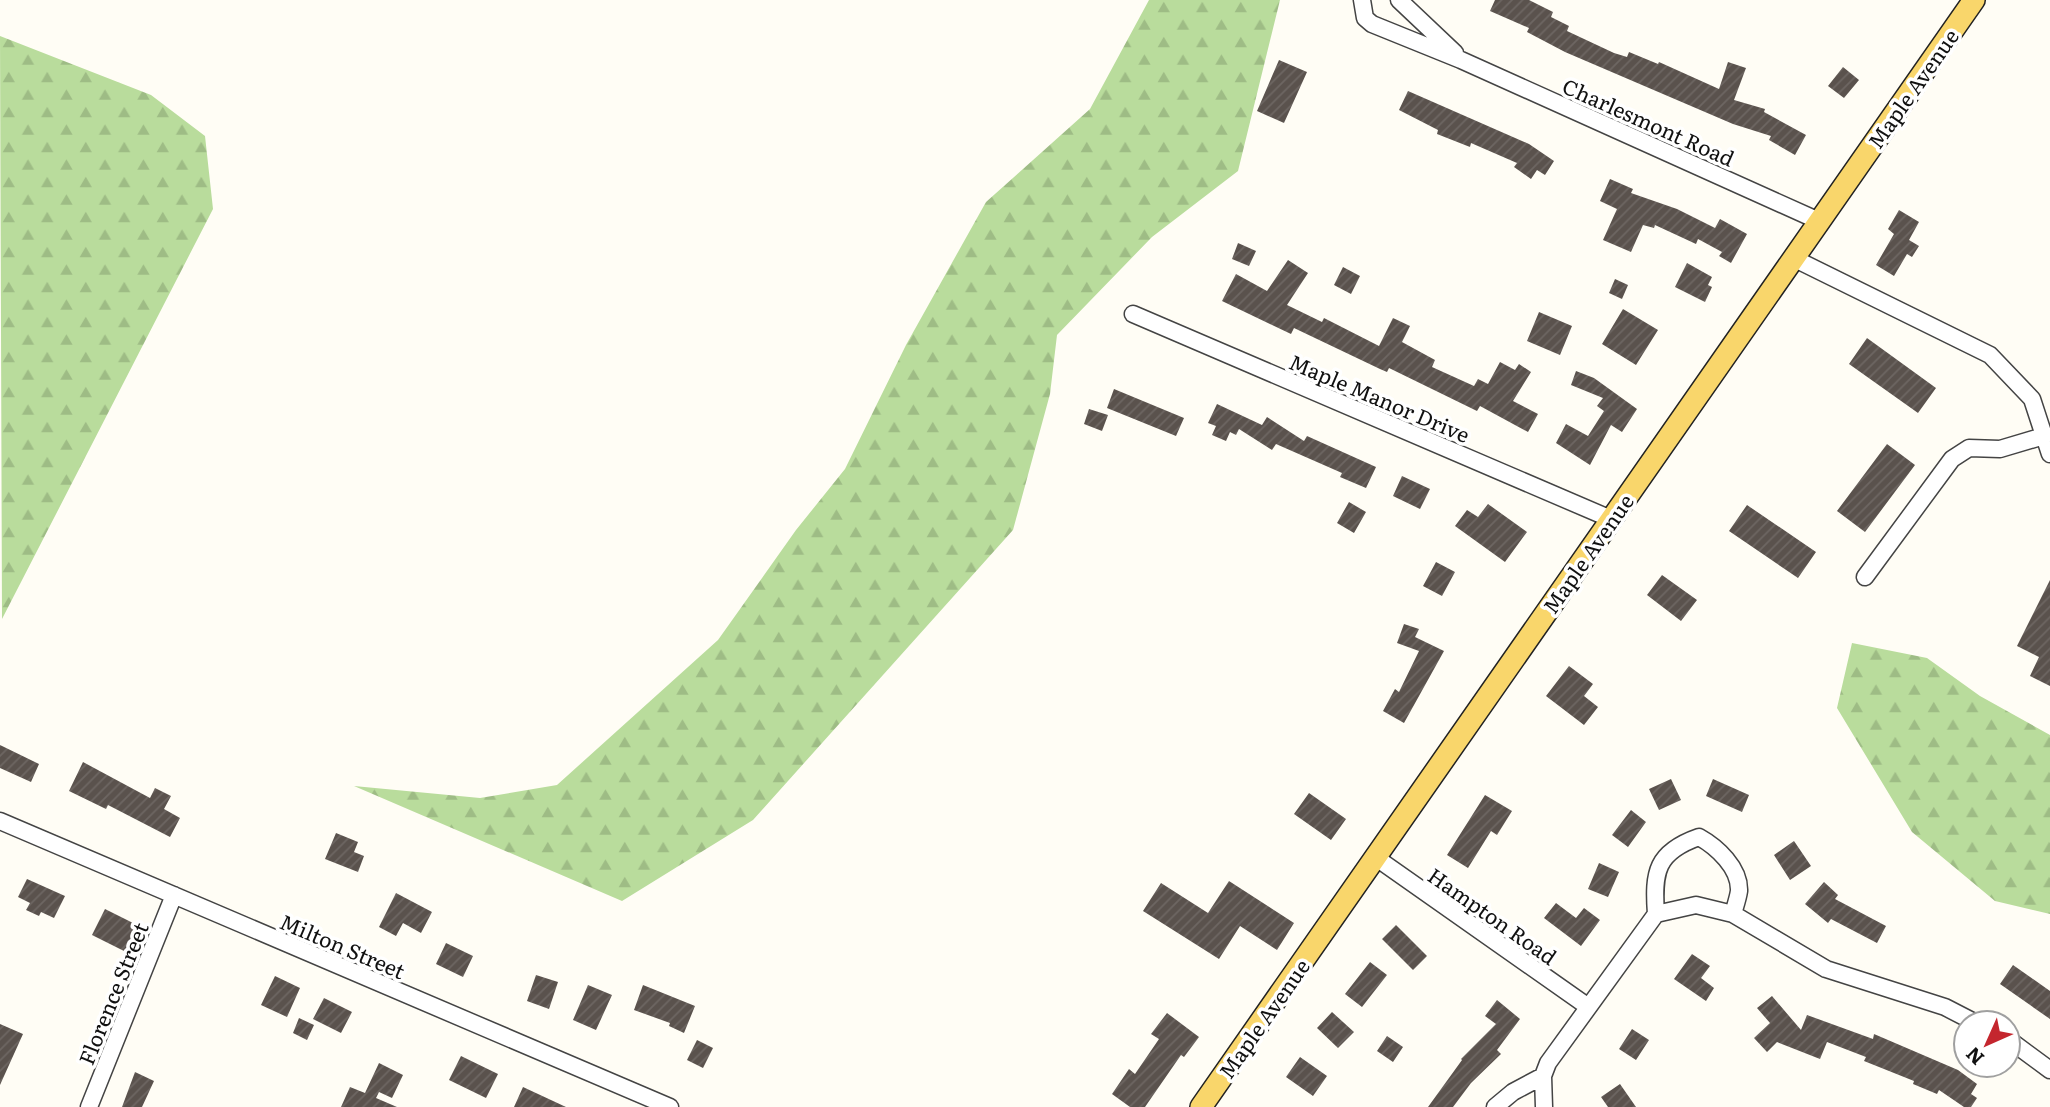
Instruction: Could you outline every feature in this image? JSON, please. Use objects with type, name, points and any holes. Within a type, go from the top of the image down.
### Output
[{"type":"main road","name":"Maple Avenue","points":[[1201,1107],[1974,0]]},
{"type":"street","name":"Charlesmont Road","points":[[1362,0],[1365,18],[1372,24],[1461,60],[1819,221]]},
{"type":"street","name":"Charlesmont Road","points":[[1399,0],[1461,60]]},
{"type":"street","points":[[1793,258],[1990,355],[2032,399],[2050,454]]},
{"type":"street","name":"Maple Manor Drive","points":[[1133,314],[1611,519]]},
{"type":"street","points":[[1865,577],[1952,459],[1969,448],[2000,449],[2044,436]]},
{"type":"street","name":"Milton Street","points":[[0,821],[670,1107]]},
{"type":"street","points":[[1656,914],[1654,888],[1658,867],[1672,848],[1699,837],[1718,848],[1734,876],[1739,889],[1733,914]]},
{"type":"street","name":"Hampton Road","points":[[1376,857],[1587,1006]]},
{"type":"street","name":"Florence Street","points":[[89,1107],[174,895]]},
{"type":"street","points":[[1544,1107],[1543,1076],[1548,1063],[1656,914],[1696,905],[1733,914],[1826,969],[1952,1011]]},
{"type":"street","points":[[2022,1049],[2050,1070]]},
{"type":"street","points":[[1495,1107],[1543,1076]]},
{"type":"green space","points":[[1149,0],[1280,0],[1238,171],[1152,237],[1057,335],[1050,394],[1013,530],[753,820],[622,901],[354,786],[480,798],[557,785],[718,640],[796,530],[845,469],[906,345],[986,202],[1090,109]]},
{"type":"green space","points":[[0,36],[151,95],[205,136],[213,209],[2,619]]},
{"type":"green space","points":[[1852,643],[1927,658],[1980,696],[2050,735],[2050,914],[1995,901],[1912,832],[1837,708]]},
{"type":"building","points":[[1495,0],[1529,0],[1553,12],[1551,17],[1569,26],[1567,31],[1614,53],[1627,57],[1629,52],[1658,64],[1659,62],[1719,89],[1728,62],[1746,68],[1734,100],[1765,109],[1764,112],[1806,135],[1795,155],[1769,140],[1771,136],[1733,124],[1565,52],[1527,32],[1529,28],[1490,11]]},
{"type":"building","points":[[1279,60],[1307,72],[1284,123],[1257,111]]},
{"type":"building","points":[[1843,67],[1859,80],[1844,98],[1828,86]]},
{"type":"building","points":[[1408,91],[1529,144],[1554,161],[1545,175],[1537,170],[1531,179],[1514,167],[1517,163],[1471,143],[1470,147],[1437,134],[1438,130],[1399,110]]},
{"type":"building","points":[[1610,179],[1633,189],[1631,193],[1677,209],[1715,228],[1720,219],[1747,234],[1731,263],[1719,256],[1722,252],[1698,239],[1696,244],[1655,225],[1654,228],[1643,225],[1631,252],[1603,240],[1617,209],[1600,201]]},
{"type":"building","points":[[1899,210],[1919,222],[1909,240],[1919,246],[1912,257],[1907,254],[1894,276],[1876,265],[1894,234],[1888,229]]},
{"type":"building","points":[[1238,243],[1256,251],[1249,266],[1232,259]]},
{"type":"building","points":[[1288,260],[1308,273],[1287,305],[1322,322],[1324,318],[1379,346],[1393,318],[1410,326],[1402,342],[1435,360],[1432,367],[1474,386],[1478,379],[1488,384],[1500,362],[1515,370],[1519,364],[1531,372],[1513,401],[1538,414],[1528,432],[1480,406],[1477,411],[1389,368],[1387,372],[1294,328],[1291,334],[1222,301],[1236,274],[1267,291]]},
{"type":"building","points":[[1687,263],[1712,277],[1708,285],[1712,287],[1705,302],[1675,287]]},
{"type":"building","points":[[1343,267],[1360,276],[1351,294],[1334,285]]},
{"type":"building","points":[[1615,279],[1628,285],[1622,299],[1609,293]]},
{"type":"building","points":[[1623,309],[1658,330],[1636,365],[1602,344]]},
{"type":"building","points":[[1539,312],[1572,326],[1560,355],[1527,341]]},
{"type":"building","points":[[1867,338],[1936,388],[1918,413],[1849,364]]},
{"type":"building","points":[[1576,371],[1594,378],[1637,409],[1622,432],[1611,425],[1590,465],[1556,443],[1566,424],[1588,436],[1604,411],[1597,406],[1603,398],[1571,385]]},
{"type":"building","points":[[1114,389],[1184,418],[1176,436],[1107,408]]},
{"type":"building","points":[[1217,404],[1262,425],[1267,417],[1304,441],[1307,436],[1376,467],[1366,488],[1340,477],[1342,473],[1276,444],[1272,450],[1239,429],[1236,435],[1230,432],[1226,441],[1212,435],[1216,426],[1208,423]]},
{"type":"building","points":[[1089,409],[1108,415],[1102,431],[1084,424]]},
{"type":"building","points":[[1887,444],[1915,465],[1865,532],[1837,511]]},
{"type":"building","points":[[1402,476],[1430,489],[1420,509],[1393,496]]},
{"type":"building","points":[[1349,502],[1366,512],[1354,533],[1337,523]]},
{"type":"building","points":[[1488,504],[1527,532],[1505,562],[1455,526],[1467,510],[1478,517]]},
{"type":"building","points":[[1747,505],[1816,552],[1798,578],[1729,531]]},
{"type":"building","points":[[1436,562],[1455,572],[1442,596],[1423,586]]},
{"type":"building","points":[[1662,575],[1697,600],[1681,621],[1647,595]]},
{"type":"building","points":[[2050,580],[2050,686],[2030,676],[2039,657],[2017,646]]},
{"type":"building","points":[[1404,624],[1419,629],[1415,637],[1444,651],[1404,723],[1383,711],[1395,689],[1399,692],[1419,651],[1397,643]]},
{"type":"building","points":[[1569,666],[1593,684],[1584,696],[1598,707],[1584,725],[1546,696]]},
{"type":"building","points":[[0,745],[39,764],[31,782],[0,768]]},
{"type":"building","points":[[83,762],[150,798],[155,788],[171,796],[164,809],[180,818],[170,837],[108,805],[106,809],[69,791]]},
{"type":"building","points":[[1671,779],[1681,800],[1659,810],[1649,789]]},
{"type":"building","points":[[1713,779],[1749,795],[1742,812],[1706,796]]},
{"type":"building","points":[[1309,793],[1346,819],[1331,840],[1294,814]]},
{"type":"building","points":[[1485,795],[1512,811],[1497,835],[1491,831],[1468,868],[1447,855]]},
{"type":"building","points":[[1631,810],[1646,822],[1628,847],[1612,835]]},
{"type":"building","points":[[336,833],[358,842],[354,852],[364,856],[358,872],[325,859]]},
{"type":"building","points":[[1794,841],[1811,866],[1790,880],[1774,855]]},
{"type":"building","points":[[1599,863],[1619,872],[1608,897],[1588,889]]},
{"type":"building","points":[[27,879],[65,896],[54,918],[41,912],[39,916],[26,910],[30,903],[18,897]]},
{"type":"building","points":[[1229,881],[1294,923],[1277,950],[1240,926],[1219,959],[1143,911],[1161,883],[1208,913]]},
{"type":"building","points":[[1824,882],[1838,895],[1835,899],[1886,926],[1877,943],[1831,919],[1828,923],[1805,904]]},
{"type":"building","points":[[396,893],[432,912],[421,933],[403,923],[396,936],[379,927]]},
{"type":"building","points":[[1556,903],[1576,918],[1584,908],[1600,920],[1581,946],[1544,918]]},
{"type":"building","points":[[105,909],[145,929],[132,955],[92,935]]},
{"type":"building","points":[[1396,925],[1427,956],[1413,970],[1382,939]]},
{"type":"building","points":[[446,943],[473,956],[463,977],[436,964]]},
{"type":"building","points":[[1692,954],[1710,966],[1701,978],[1714,988],[1706,1001],[1674,979]]},
{"type":"building","points":[[1370,962],[1387,975],[1362,1007],[1345,994]]},
{"type":"building","points":[[2013,965],[2050,991],[2050,1019],[2000,984]]},
{"type":"building","points":[[536,975],[558,982],[549,1009],[527,1001]]},
{"type":"building","points":[[275,976],[300,988],[287,1017],[261,1005]]},
{"type":"building","points":[[588,985],[612,995],[596,1030],[573,1020]]},
{"type":"building","points":[[643,985],[695,1006],[684,1033],[669,1026],[670,1023],[634,1010]]},
{"type":"building","points":[[1772,996],[1801,1030],[1807,1015],[1873,1039],[1874,1034],[1952,1067],[1952,1079],[1970,1079],[1977,1084],[1971,1094],[1977,1098],[1971,1107],[1964,1107],[1939,1090],[1937,1094],[1913,1084],[1914,1081],[1864,1061],[1866,1057],[1827,1042],[1820,1059],[1777,1042],[1767,1052],[1754,1038],[1770,1023],[1757,1008]]},
{"type":"building","points":[[324,998],[352,1012],[341,1033],[313,1019]]},
{"type":"building","points":[[1497,1000],[1520,1019],[1497,1050],[1501,1054],[1471,1083],[1453,1107],[1428,1107],[1461,1059],[1496,1024],[1485,1016]]},
{"type":"building","points":[[1332,1012],[1354,1032],[1338,1048],[1317,1028]]},
{"type":"building","points":[[1167,1013],[1199,1037],[1184,1057],[1181,1055],[1145,1107],[1130,1107],[1112,1094],[1129,1069],[1135,1074],[1159,1039],[1151,1034]]},
{"type":"building","points":[[299,1018],[314,1025],[307,1040],[293,1033]]},
{"type":"building","points":[[0,1024],[23,1034],[0,1085]]},
{"type":"building","points":[[1632,1029],[1649,1040],[1636,1060],[1619,1049]]},
{"type":"building","points":[[1387,1036],[1403,1047],[1393,1062],[1377,1051]]},
{"type":"building","points":[[697,1040],[713,1048],[703,1068],[687,1060]]},
{"type":"building","points":[[461,1056],[498,1074],[486,1098],[449,1080]]},
{"type":"building","points":[[1300,1057],[1327,1076],[1313,1096],[1286,1077]]},
{"type":"building","points":[[379,1063],[403,1075],[392,1098],[379,1092],[376,1098],[397,1107],[341,1107],[350,1087],[365,1093]]},
{"type":"building","points":[[135,1072],[154,1081],[142,1107],[122,1107]]},
{"type":"building","points":[[1620,1084],[1636,1107],[1608,1107],[1601,1097]]},
{"type":"building","points":[[523,1087],[566,1107],[514,1107]]}]
